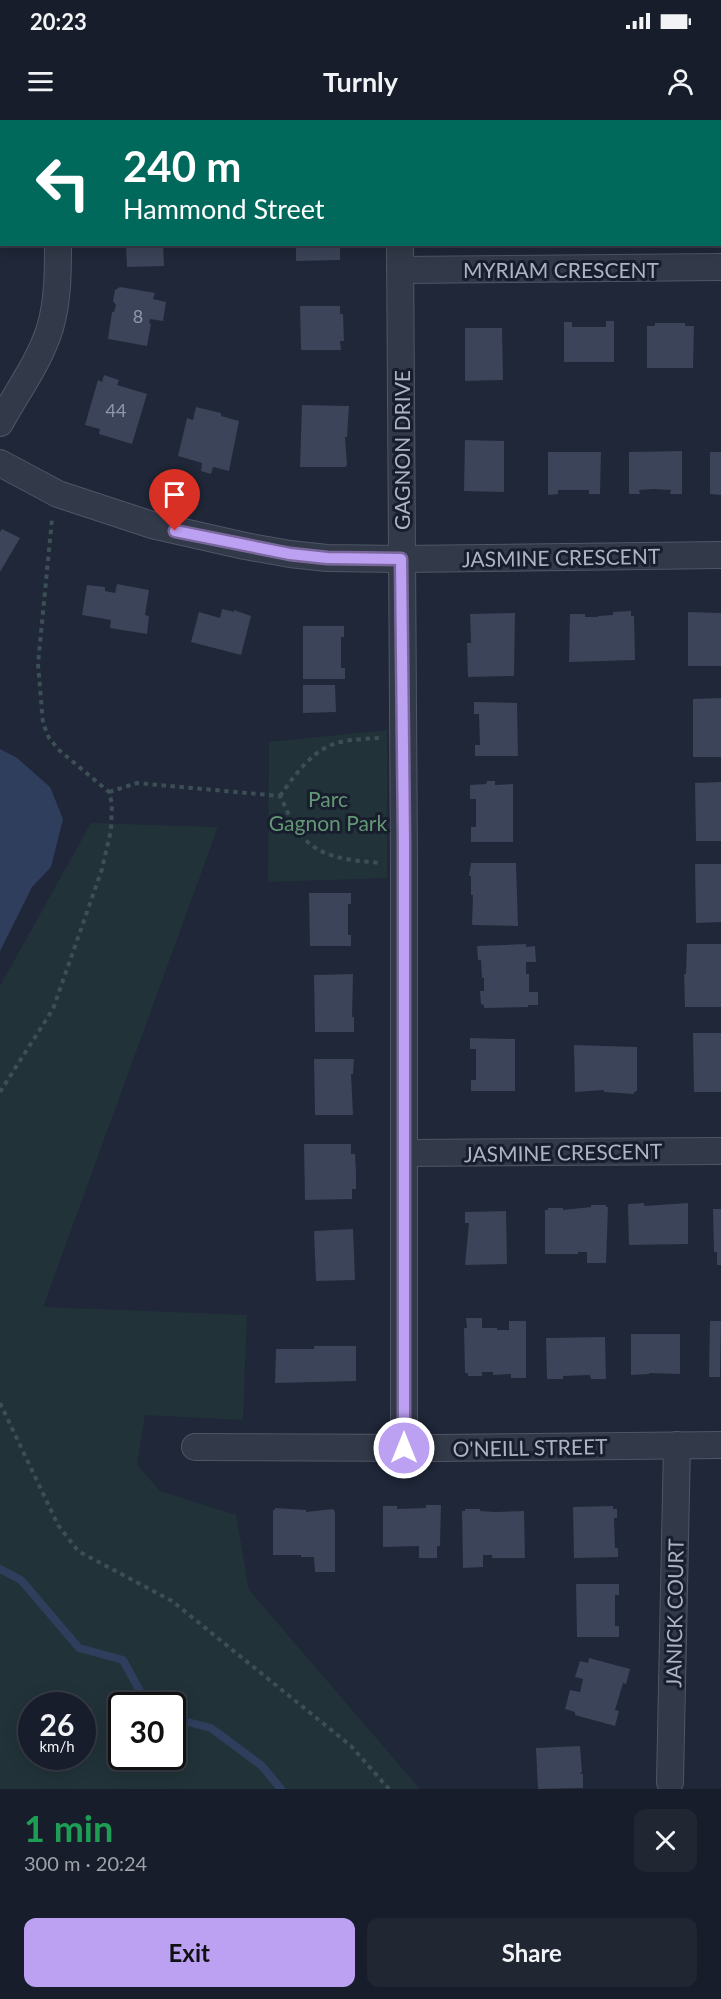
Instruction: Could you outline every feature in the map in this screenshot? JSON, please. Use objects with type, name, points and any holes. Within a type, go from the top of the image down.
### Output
[{"type":"street","points":[[0,423],[50,328],[56,293],[58,246]]},
{"type":"street","name":"GAGNON DRIVE","points":[[400,246],[404,728],[404,1448]]},
{"type":"street","name":"MYRIAM CRESCENT","points":[[400,270],[721,267]]},
{"type":"street","name":"JASMINE CRESCENT","points":[[0,463],[58,494],[152,525],[290,554],[327,558],[401,559],[721,555]]},
{"type":"street","name":"JASMINE CRESCENT","points":[[405,1153],[721,1150]]},
{"type":"street","name":"JANICK COURT","points":[[670,1782],[677,1445]]},
{"type":"street","name":"O'NEILL STREET","points":[[195,1447],[721,1445]]},
{"type":"path","points":[[0,1092],[53,1009],[102,869],[111,830],[112,804],[109,792],[59,750],[49,738],[43,723],[38,664],[53,515]]},
{"type":"path","points":[[280,796],[297,772],[326,747],[338,742],[385,738]]},
{"type":"path","points":[[109,792],[137,783],[280,796]]},
{"type":"path","points":[[280,796],[296,829],[311,846],[320,852],[331,856],[385,863]]},
{"type":"path","points":[[0,1403],[58,1525],[78,1551],[172,1601],[351,1746],[389,1789]]},
{"type":"green space","name":"Parc Gagnon Park","points":[[387,730],[387,878],[268,882],[269,742]]},
{"type":"green space","points":[[91,823],[218,827],[43,1307],[247,1315],[243,1420],[145,1415],[137,1465],[160,1491],[236,1515],[249,1590],[420,1789],[0,1789],[0,986]]},
{"type":"water","points":[[0,749],[17,758],[50,787],[63,819],[51,867],[32,887],[0,951]]},
{"type":"building","points":[[126,246],[163,246],[164,266],[127,267]]},
{"type":"building","points":[[296,246],[340,246],[340,260],[296,261]]},
{"type":"building","points":[[120,287],[155,293],[153,299],[166,302],[163,321],[150,319],[147,346],[108,339],[112,312],[116,305],[113,301],[115,290]]},
{"type":"building","points":[[300,306],[340,306],[340,314],[343,314],[344,341],[340,341],[341,350],[301,350]]},
{"type":"building","points":[[606,321],[614,321],[614,362],[564,362],[564,322],[572,322],[572,327],[606,327]]},
{"type":"building","points":[[655,323],[685,323],[685,326],[694,326],[693,368],[647,368],[647,326],[655,326]]},
{"type":"building","points":[[465,328],[502,328],[503,380],[465,381]]},
{"type":"building","points":[[104,375],[119,380],[117,385],[147,394],[132,444],[99,434],[100,429],[85,425],[98,380],[102,382]]},
{"type":"building","points":[[302,405],[349,406],[347,437],[345,437],[347,465],[345,467],[300,467]]},
{"type":"building","points":[[196,407],[221,413],[221,416],[239,421],[229,471],[213,467],[211,474],[201,471],[202,463],[178,456],[187,418],[193,420]]},
{"type":"building","points":[[465,440],[504,441],[504,492],[464,491]]},
{"type":"building","points":[[682,451],[682,494],[670,494],[671,490],[654,489],[639,490],[640,494],[629,494],[629,452]]},
{"type":"building","points":[[548,452],[601,452],[600,494],[589,494],[589,490],[558,490],[558,494],[548,495]]},
{"type":"building","points":[[710,452],[721,452],[721,495],[710,494]]},
{"type":"building","points":[[2,529],[20,538],[0,572],[0,532]]},
{"type":"building","points":[[117,584],[149,590],[145,615],[149,616],[147,634],[110,628],[111,620],[82,615],[87,585],[105,587],[105,591],[115,593]]},
{"type":"building","points":[[222,609],[234,612],[234,610],[251,616],[241,655],[191,642],[199,612],[220,618]]},
{"type":"building","points":[[631,611],[631,616],[634,616],[635,660],[569,662],[570,614],[598,617],[613,615],[613,612]]},
{"type":"building","points":[[688,612],[721,613],[721,666],[688,666]]},
{"type":"building","points":[[515,613],[514,676],[468,677],[467,643],[471,643],[470,614]]},
{"type":"building","points":[[303,626],[344,626],[344,637],[341,637],[341,668],[345,668],[345,679],[303,679]]},
{"type":"building","points":[[303,685],[335,685],[336,712],[303,713]]},
{"type":"building","points":[[721,698],[721,757],[693,757],[693,699]]},
{"type":"building","points":[[474,702],[517,703],[518,756],[475,756],[475,745],[480,745],[479,714],[474,714]]},
{"type":"building","points":[[487,781],[495,781],[495,785],[513,784],[513,842],[471,842],[471,827],[476,827],[476,799],[470,799],[470,785],[486,784]]},
{"type":"building","points":[[721,782],[721,841],[696,841],[695,783]]},
{"type":"building","points":[[471,863],[516,863],[518,926],[472,924],[473,895],[471,895],[471,876],[469,876]]},
{"type":"building","points":[[695,864],[721,864],[721,922],[696,923]]},
{"type":"building","points":[[309,893],[351,893],[351,904],[348,904],[348,935],[351,935],[351,946],[310,946]]},
{"type":"building","points":[[526,944],[526,947],[535,946],[536,962],[526,962],[526,974],[529,974],[529,992],[538,992],[538,1005],[484,1008],[481,1004],[480,991],[484,991],[484,978],[482,978],[481,960],[478,960],[477,946]]},
{"type":"building","points":[[687,944],[721,944],[721,1007],[685,1007],[684,974],[686,974]]},
{"type":"building","points":[[353,974],[354,1032],[315,1032],[314,975]]},
{"type":"building","points":[[693,1033],[721,1033],[721,1092],[694,1092]]},
{"type":"building","points":[[470,1038],[515,1039],[515,1091],[471,1091],[471,1080],[476,1080],[476,1049],[470,1049]]},
{"type":"building","points":[[574,1045],[637,1047],[637,1091],[634,1094],[604,1092],[604,1090],[575,1092]]},
{"type":"building","points":[[314,1059],[354,1059],[353,1074],[351,1074],[353,1115],[315,1115]]},
{"type":"building","points":[[304,1144],[351,1144],[351,1154],[355,1154],[356,1172],[356,1189],[352,1189],[352,1199],[305,1200]]},
{"type":"building","points":[[644,1203],[644,1206],[688,1203],[688,1244],[629,1245],[628,1206]]},
{"type":"building","points":[[591,1205],[608,1207],[606,1263],[587,1263],[587,1252],[545,1254],[545,1210],[548,1208],[563,1208],[563,1210],[591,1207]]},
{"type":"building","points":[[713,1209],[721,1209],[721,1265],[717,1265],[717,1252],[714,1252]]},
{"type":"building","points":[[506,1211],[507,1264],[465,1265],[469,1223],[465,1223],[465,1212]]},
{"type":"building","points":[[353,1229],[355,1280],[316,1281],[314,1231]]},
{"type":"building","points":[[466,1318],[482,1318],[482,1328],[497,1328],[497,1330],[509,1330],[509,1321],[526,1321],[526,1378],[511,1378],[511,1374],[493,1375],[493,1372],[482,1372],[482,1376],[468,1376],[468,1373],[465,1373],[464,1328],[467,1328]]},
{"type":"building","points":[[710,1321],[721,1321],[720,1377],[709,1377]]},
{"type":"building","points":[[631,1334],[680,1334],[680,1374],[631,1375]]},
{"type":"building","points":[[605,1337],[606,1379],[591,1379],[590,1375],[547,1379],[546,1338]]},
{"type":"building","points":[[314,1346],[356,1346],[356,1381],[275,1383],[276,1349],[314,1349]]},
{"type":"building","points":[[426,1505],[441,1505],[440,1546],[437,1546],[437,1558],[419,1558],[419,1546],[383,1547],[383,1506],[397,1506],[397,1509],[426,1508]]},
{"type":"building","points":[[613,1506],[613,1509],[617,1509],[617,1518],[614,1518],[615,1548],[618,1548],[618,1557],[574,1558],[573,1507]]},
{"type":"building","points":[[275,1508],[306,1510],[306,1512],[333,1509],[335,1512],[335,1572],[315,1572],[314,1557],[273,1555],[273,1510]]},
{"type":"building","points":[[465,1509],[496,1512],[524,1511],[525,1558],[492,1558],[492,1555],[483,1555],[483,1567],[463,1568],[462,1511]]},
{"type":"building","points":[[576,1584],[619,1584],[619,1595],[615,1595],[615,1626],[619,1626],[619,1637],[577,1637]]},
{"type":"building","points":[[589,1658],[630,1669],[615,1710],[619,1711],[615,1726],[575,1715],[575,1712],[565,1709],[570,1690],[580,1692],[583,1679],[575,1677],[580,1661],[588,1663]]},
{"type":"building","points":[[580,1746],[582,1772],[580,1774],[583,1774],[583,1788],[538,1789],[536,1748]]},
{"type":"waterway","points":[[0,1569],[21,1580],[79,1648],[123,1660],[140,1692]]},
{"type":"waterway","points":[[186,1722],[211,1728],[262,1766],[281,1789]]},
{"type":"route","points":[[175,531],[290,554],[327,558],[401,559],[404,728],[404,1448]]}]
